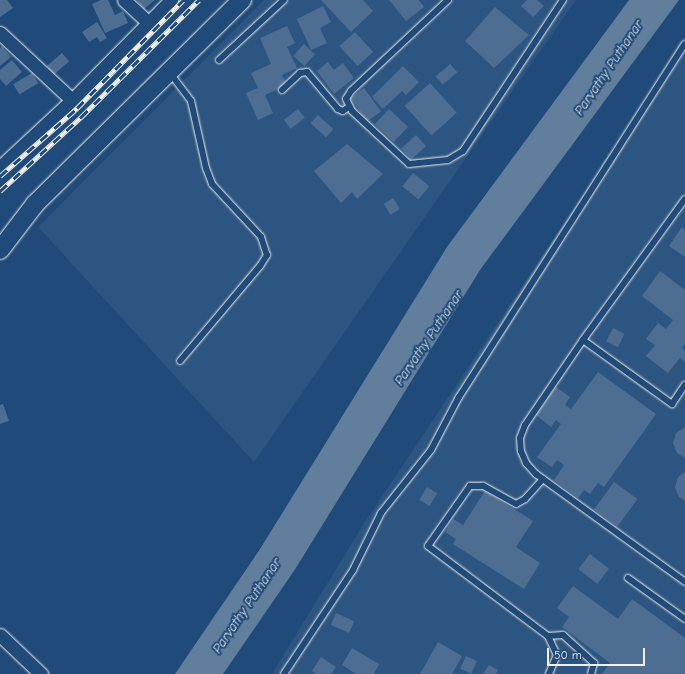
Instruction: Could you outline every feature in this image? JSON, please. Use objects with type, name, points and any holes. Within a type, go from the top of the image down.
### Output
[{"type":"main road","points":[[0,250],[35,204],[242,0]]},
{"type":"street","points":[[124,0],[149,23]]},
{"type":"street","points":[[0,167],[72,100],[171,0]]},
{"type":"street","points":[[0,33],[72,100]]},
{"type":"street","points":[[0,635],[41,674]]},
{"type":"lane","points":[[219,60],[284,0]]},
{"type":"lane","points":[[448,0],[351,91],[346,99],[349,107],[409,164],[455,158],[463,151],[563,0]]},
{"type":"lane","points":[[284,674],[353,570],[382,513],[431,450],[459,396],[685,44]]},
{"type":"lane","points":[[282,90],[300,74],[307,72],[338,109],[343,111],[349,107]]},
{"type":"lane","points":[[169,73],[191,101],[206,168],[212,184],[261,237],[267,255],[260,266],[180,361]]},
{"type":"lane","points":[[685,199],[583,340],[525,425],[520,438],[521,451],[526,463],[543,479],[685,582]]},
{"type":"lane","points":[[583,340],[672,404],[685,385]]},
{"type":"lane","points":[[543,479],[525,499],[516,504],[483,486],[470,486],[428,546],[548,636],[557,654],[549,674]]},
{"type":"lane","points":[[628,578],[685,619]]},
{"type":"lane","points":[[548,636],[563,635],[594,663],[591,674]]},
{"type":"shaded area","points":[[264,0],[576,0],[254,462],[38,227]]},
{"type":"shaded area","points":[[685,42],[685,674],[272,674],[363,525]]},
{"type":"water","name":"Parvathy Puthanar","points":[[629,0],[679,0],[480,270],[294,571],[223,674],[175,674],[260,549],[447,247]]},
{"type":"building","points":[[0,0],[7,0],[13,8],[0,17]]},
{"type":"building","points":[[101,0],[108,0],[115,15],[123,11],[128,23],[105,33],[92,4]]},
{"type":"building","points":[[137,0],[155,0],[144,9]]},
{"type":"building","points":[[321,0],[363,0],[373,11],[351,32]]},
{"type":"building","points":[[389,0],[419,0],[424,7],[406,21]]},
{"type":"building","points":[[527,0],[537,0],[544,6],[533,17],[521,6]]},
{"type":"building","points":[[323,6],[331,22],[320,28],[327,43],[311,50],[297,19]]},
{"type":"building","points":[[495,7],[529,35],[494,68],[465,41]]},
{"type":"building","points":[[97,22],[107,38],[100,42],[97,37],[89,42],[82,32]]},
{"type":"building","points":[[287,26],[295,43],[287,47],[297,68],[282,75],[287,85],[265,95],[273,113],[258,120],[246,93],[258,88],[251,73],[271,64],[260,38]]},
{"type":"building","points":[[355,32],[373,52],[357,66],[339,46]]},
{"type":"building","points":[[304,44],[315,54],[304,66],[293,56]]},
{"type":"building","points":[[2,46],[11,57],[0,66],[0,48]]},
{"type":"building","points":[[62,53],[69,61],[54,74],[47,66]]},
{"type":"building","points":[[12,60],[22,72],[6,86],[0,79],[0,70]]},
{"type":"building","points":[[328,62],[334,70],[343,63],[354,78],[334,94],[317,71]]},
{"type":"building","points":[[450,64],[457,72],[443,85],[436,76]]},
{"type":"building","points":[[403,66],[419,82],[406,95],[402,91],[383,109],[372,97]]},
{"type":"building","points":[[32,73],[38,83],[19,95],[13,84]]},
{"type":"building","points":[[430,83],[457,113],[431,135],[405,106]]},
{"type":"building","points":[[364,88],[381,111],[367,121],[350,98]]},
{"type":"building","points":[[298,109],[305,118],[291,129],[284,120]]},
{"type":"building","points":[[389,109],[408,127],[394,142],[375,124]]},
{"type":"building","points":[[318,115],[333,129],[326,137],[310,123]]},
{"type":"building","points":[[416,135],[426,146],[411,160],[401,148]]},
{"type":"building","points":[[347,144],[383,174],[357,199],[352,192],[341,203],[314,171]]},
{"type":"building","points":[[413,173],[429,186],[419,199],[402,186]]},
{"type":"building","points":[[393,198],[400,209],[391,215],[384,204]]},
{"type":"building","points":[[682,227],[685,230],[685,257],[669,246]]},
{"type":"building","points":[[660,271],[685,290],[685,344],[682,348],[685,350],[685,362],[680,358],[668,373],[646,356],[655,345],[646,339],[658,323],[666,329],[673,320],[642,296]]},
{"type":"building","points":[[613,328],[625,334],[618,347],[606,341]]},
{"type":"building","points":[[598,372],[656,414],[604,487],[598,483],[590,494],[584,490],[578,498],[554,480],[564,465],[557,460],[552,467],[537,457],[561,424],[556,420],[551,427],[536,415],[556,387],[570,397],[565,405],[571,409]]},
{"type":"building","points":[[3,404],[9,421],[0,424],[0,405]]},
{"type":"building","points":[[685,427],[685,458],[677,453],[673,443],[676,433]]},
{"type":"building","points":[[685,472],[685,501],[679,497],[675,487],[678,477]]},
{"type":"building","points":[[614,482],[637,499],[617,527],[594,510]]},
{"type":"building","points":[[427,487],[437,493],[430,506],[419,500]]},
{"type":"building","points":[[485,491],[533,521],[516,547],[540,563],[524,589],[453,544],[456,539],[445,532],[453,519],[463,525]]},
{"type":"building","points":[[590,554],[609,569],[597,584],[578,569]]},
{"type":"building","points":[[573,586],[618,619],[632,599],[685,638],[685,674],[602,674],[610,663],[562,627],[569,617],[557,608]]},
{"type":"building","points":[[336,613],[354,621],[349,633],[331,625]]},
{"type":"building","points":[[438,642],[462,656],[452,674],[420,674]]},
{"type":"building","points":[[352,648],[379,664],[374,674],[356,674],[342,665]]},
{"type":"building","points":[[466,656],[477,661],[471,674],[460,669]]},
{"type":"building","points":[[321,657],[336,667],[331,674],[316,674],[312,671]]},
{"type":"building","points":[[489,665],[498,670],[496,674],[483,674]]},
{"type":"railway","points":[[0,176],[77,108],[183,0]]},
{"type":"railway","points":[[0,191],[81,117],[199,0]]}]
